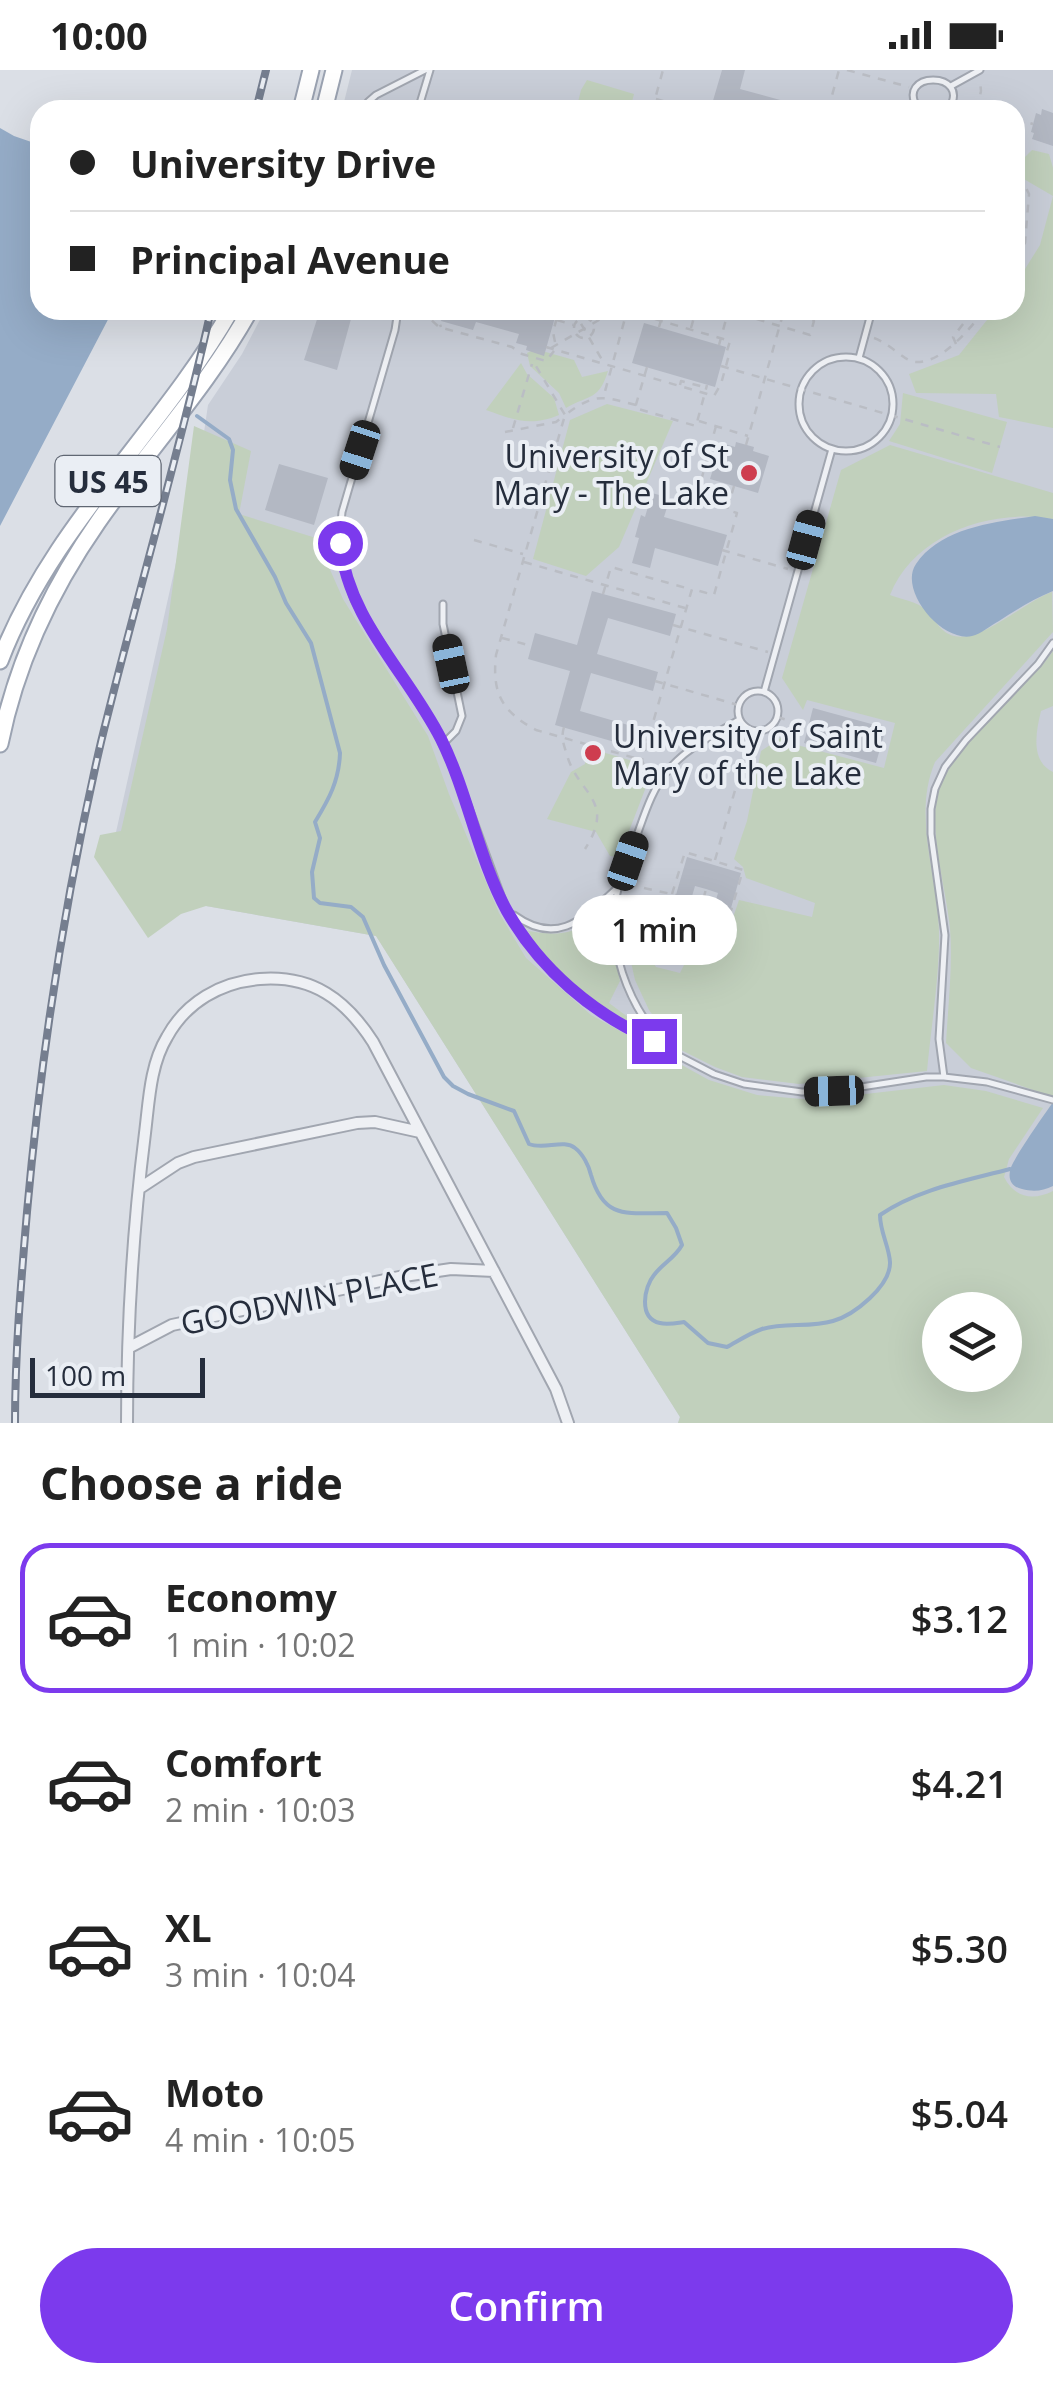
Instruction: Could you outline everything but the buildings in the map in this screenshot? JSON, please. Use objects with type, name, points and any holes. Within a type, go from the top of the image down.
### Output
[{"type":"main road","points":[[304,100],[312,70]]},
{"type":"main road","points":[[326,100],[334,70]]},
{"type":"main road","name":"US 45","points":[[0,661],[4,638],[60,544],[181,387],[225,320]]},
{"type":"main road","name":"US 45","points":[[0,744],[10,701],[30,647],[78,553],[212,371],[244,320]]},
{"type":"street","points":[[4,638],[30,647]]},
{"type":"street","points":[[128,1423],[140,1188],[152,1078],[164,1040],[196,1002],[218,988],[276,978],[315,987],[336,998],[360,1021],[556,1389],[568,1423]]},
{"type":"street","points":[[140,1188],[194,1157],[358,1123],[375,1122],[420,1132]]},
{"type":"street","name":"GOODWIN PLACE","points":[[130,1347],[172,1325],[365,1284],[451,1269],[494,1271]]},
{"type":"lane","points":[[370,100],[428,70]]},
{"type":"lane","points":[[420,100],[428,70]]},
{"type":"lane","points":[[951,86],[982,70]]},
{"type":"lane","points":[[914,100],[914,89],[922,79],[935,76],[951,86],[952,100]]},
{"type":"lane","points":[[397,320],[342,512],[342,562],[354,600],[443,744],[506,909],[545,964],[577,995],[614,1021],[714,1074],[744,1084],[785,1091],[834,1091],[944,1077],[988,1082],[1053,1100]]},
{"type":"lane","points":[[859,358],[869,320]]},
{"type":"lane","points":[[859,358],[884,376],[893,395],[892,416],[887,428],[868,445],[832,448],[821,443],[805,426],[799,402],[801,390],[824,362],[859,358]]},
{"type":"lane","points":[[764,692],[832,448]]},
{"type":"lane","points":[[443,744],[456,732],[462,716],[442,624],[444,604]]},
{"type":"lane","points":[[944,1077],[939,1038],[945,934],[932,834],[935,789],[945,767],[966,740],[1053,643]]},
{"type":"lane","points":[[750,692],[764,692],[774,700],[777,717],[762,731],[743,726],[738,705],[750,692]]},
{"type":"lane","points":[[672,1052],[641,1012],[621,969],[615,933],[618,887],[653,792],[667,771],[704,740],[739,720]]},
{"type":"lane","points":[[506,909],[527,924],[566,927],[576,924],[618,887]]},
{"type":"path","points":[[659,100],[655,99],[663,70]]},
{"type":"path","points":[[831,100],[839,70]]},
{"type":"path","points":[[848,70],[914,89]]},
{"type":"path","points":[[979,100],[982,70]]},
{"type":"path","points":[[1025,121],[1033,124]]},
{"type":"path","points":[[1025,187],[1029,194],[1025,243]]},
{"type":"path","points":[[432,320],[442,328],[512,347],[546,361],[556,348],[598,320]]},
{"type":"path","points":[[438,320],[442,328]]},
{"type":"path","points":[[556,348],[556,320],[574,325]]},
{"type":"path","points":[[574,325],[579,320],[606,365]]},
{"type":"path","points":[[574,325],[575,334],[589,337],[593,331],[588,320]]},
{"type":"path","points":[[603,396],[623,320]]},
{"type":"path","points":[[548,348],[680,386],[706,389],[714,396],[722,384],[730,341],[661,320],[659,327]]},
{"type":"path","points":[[690,329],[693,320]]},
{"type":"path","points":[[718,344],[724,320]]},
{"type":"path","points":[[764,320],[810,334],[812,320]]},
{"type":"path","points":[[746,445],[782,320]]},
{"type":"path","points":[[956,344],[953,338],[966,320]]},
{"type":"path","points":[[865,336],[885,342],[902,357],[916,362],[956,344],[976,320]]},
{"type":"path","points":[[534,359],[565,415],[501,637],[494,671],[496,688],[502,702],[536,730],[642,760]]},
{"type":"path","points":[[513,430],[534,359]]},
{"type":"path","points":[[647,367],[634,408],[696,426],[706,389]]},
{"type":"path","points":[[723,367],[1000,447]]},
{"type":"path","points":[[505,432],[556,422],[584,402],[603,396],[636,405]]},
{"type":"path","points":[[697,420],[749,436]]},
{"type":"path","points":[[716,426],[698,488],[731,497]]},
{"type":"path","points":[[603,594],[611,567],[714,595],[738,513],[727,510],[734,486]]},
{"type":"path","points":[[474,540],[525,555]]},
{"type":"path","points":[[725,551],[798,571]]},
{"type":"path","points":[[523,561],[686,609]]},
{"type":"path","points":[[653,792],[642,760],[692,589]]},
{"type":"path","points":[[673,625],[774,654]]},
{"type":"path","points":[[501,637],[532,646]]},
{"type":"path","points":[[655,681],[738,705]]},
{"type":"path","points":[[777,717],[808,726]]},
{"type":"path","points":[[564,727],[562,737],[568,762],[596,804],[595,828],[585,849]]},
{"type":"path","points":[[715,862],[752,730]]},
{"type":"path","points":[[639,738],[688,752]]},
{"type":"path","points":[[644,888],[674,894],[685,852],[743,870],[727,924],[699,916],[706,889]]},
{"type":"shaded area","name":"University of Saint Mary of the Lake","points":[[352,70],[1053,70],[1053,1423],[678,1423],[680,1417],[376,936],[206,906],[108,868],[208,405],[260,320],[1025,320],[1025,100],[344,100]]},
{"type":"green space","points":[[587,80],[634,94],[632,100],[578,100]]},
{"type":"green space","points":[[1032,150],[1049,154],[1053,196],[1025,180],[1025,157]]},
{"type":"green space","points":[[1053,196],[1053,428],[999,417],[996,394],[916,393],[909,374],[959,355],[987,320],[1025,320],[1025,269],[1040,245]]},
{"type":"green space","points":[[535,349],[574,360],[582,377],[608,371],[605,380],[593,395],[566,408],[559,393],[530,366],[527,353]]},
{"type":"green space","points":[[521,363],[527,374],[554,398],[559,415],[531,421],[486,410]]},
{"type":"green space","points":[[903,393],[1007,422],[992,473],[889,441],[900,424]]},
{"type":"green space","points":[[607,404],[673,421],[619,547],[586,576],[533,559],[570,420]]},
{"type":"green space","points":[[194,426],[251,451],[239,514],[316,538],[343,599],[428,736],[499,913],[526,958],[591,1015],[709,1080],[757,1095],[813,1100],[944,1085],[986,1091],[1043,1108],[1009,1159],[1004,1177],[1025,1196],[1053,1191],[1053,1423],[678,1423],[680,1417],[376,936],[206,906],[181,914],[148,938],[94,857],[100,835],[121,831],[167,629]]},
{"type":"green space","points":[[890,445],[1053,493],[1053,519],[1005,518],[957,530],[917,556],[890,595],[923,607],[949,634],[965,637],[989,628],[1052,592],[1053,632],[935,762],[926,803],[926,825],[939,948],[927,1071],[799,1084],[742,1077],[677,1048],[649,1010],[631,962],[637,951],[648,954],[656,967],[680,973],[684,965],[697,965],[728,932],[739,900],[812,917],[815,903],[746,878],[743,867],[734,859],[747,821],[761,751],[784,736],[797,745],[884,768],[895,723],[807,700],[803,710],[782,678],[841,470]]},
{"type":"green space","points":[[1053,651],[1053,706],[1041,711],[1036,745],[1041,761],[1053,772],[1053,1097],[971,1068],[946,1043],[951,942],[935,807],[938,791],[954,761]]},
{"type":"green space","points":[[585,747],[636,762],[646,787],[619,857],[610,856],[596,832],[547,819],[571,772],[585,764]]},
{"type":"green space","points":[[610,903],[611,935],[620,981],[609,1003],[648,1032],[622,1022],[578,991],[545,958],[528,931],[555,934],[574,930]]},
{"type":"water","points":[[0,128],[30,142],[30,320],[108,320],[0,526]]},
{"type":"water","points":[[1035,516],[1053,519],[1053,591],[972,636],[960,636],[936,623],[913,587],[916,564],[927,552],[970,528]]},
{"type":"water","points":[[1053,1102],[1053,1186],[1038,1190],[1019,1188],[1011,1181],[1012,1166]]},
{"type":"waterway","points":[[197,416],[229,439],[233,450],[230,480],[236,509],[311,643],[340,753],[332,789],[315,822],[320,838],[312,872],[314,898],[320,903],[351,907],[363,917],[384,965],[444,1077],[453,1086],[514,1111],[529,1144],[565,1144],[575,1148],[587,1164],[596,1190],[610,1207],[629,1213],[667,1213],[682,1245],[648,1287],[646,1309],[653,1320],[666,1324],[684,1322],[708,1343],[727,1347],[762,1329],[842,1318],[870,1298],[889,1271],[880,1215],[926,1192],[1010,1169]]},
{"type":"railway","points":[[258,100],[266,70]]},
{"type":"railway","points":[[15,1423],[33,1153],[65,917],[101,742],[209,320]]},
{"type":"place","name":"University of St Mary - The Lake","points":[[749,473]]},
{"type":"place","name":"University of Saint Mary of the Lake","points":[[593,753]]},
{"type":"route","points":[[340,543],[354,600],[448,754],[506,909],[545,964],[577,995],[614,1021],[654,1041]]}]
